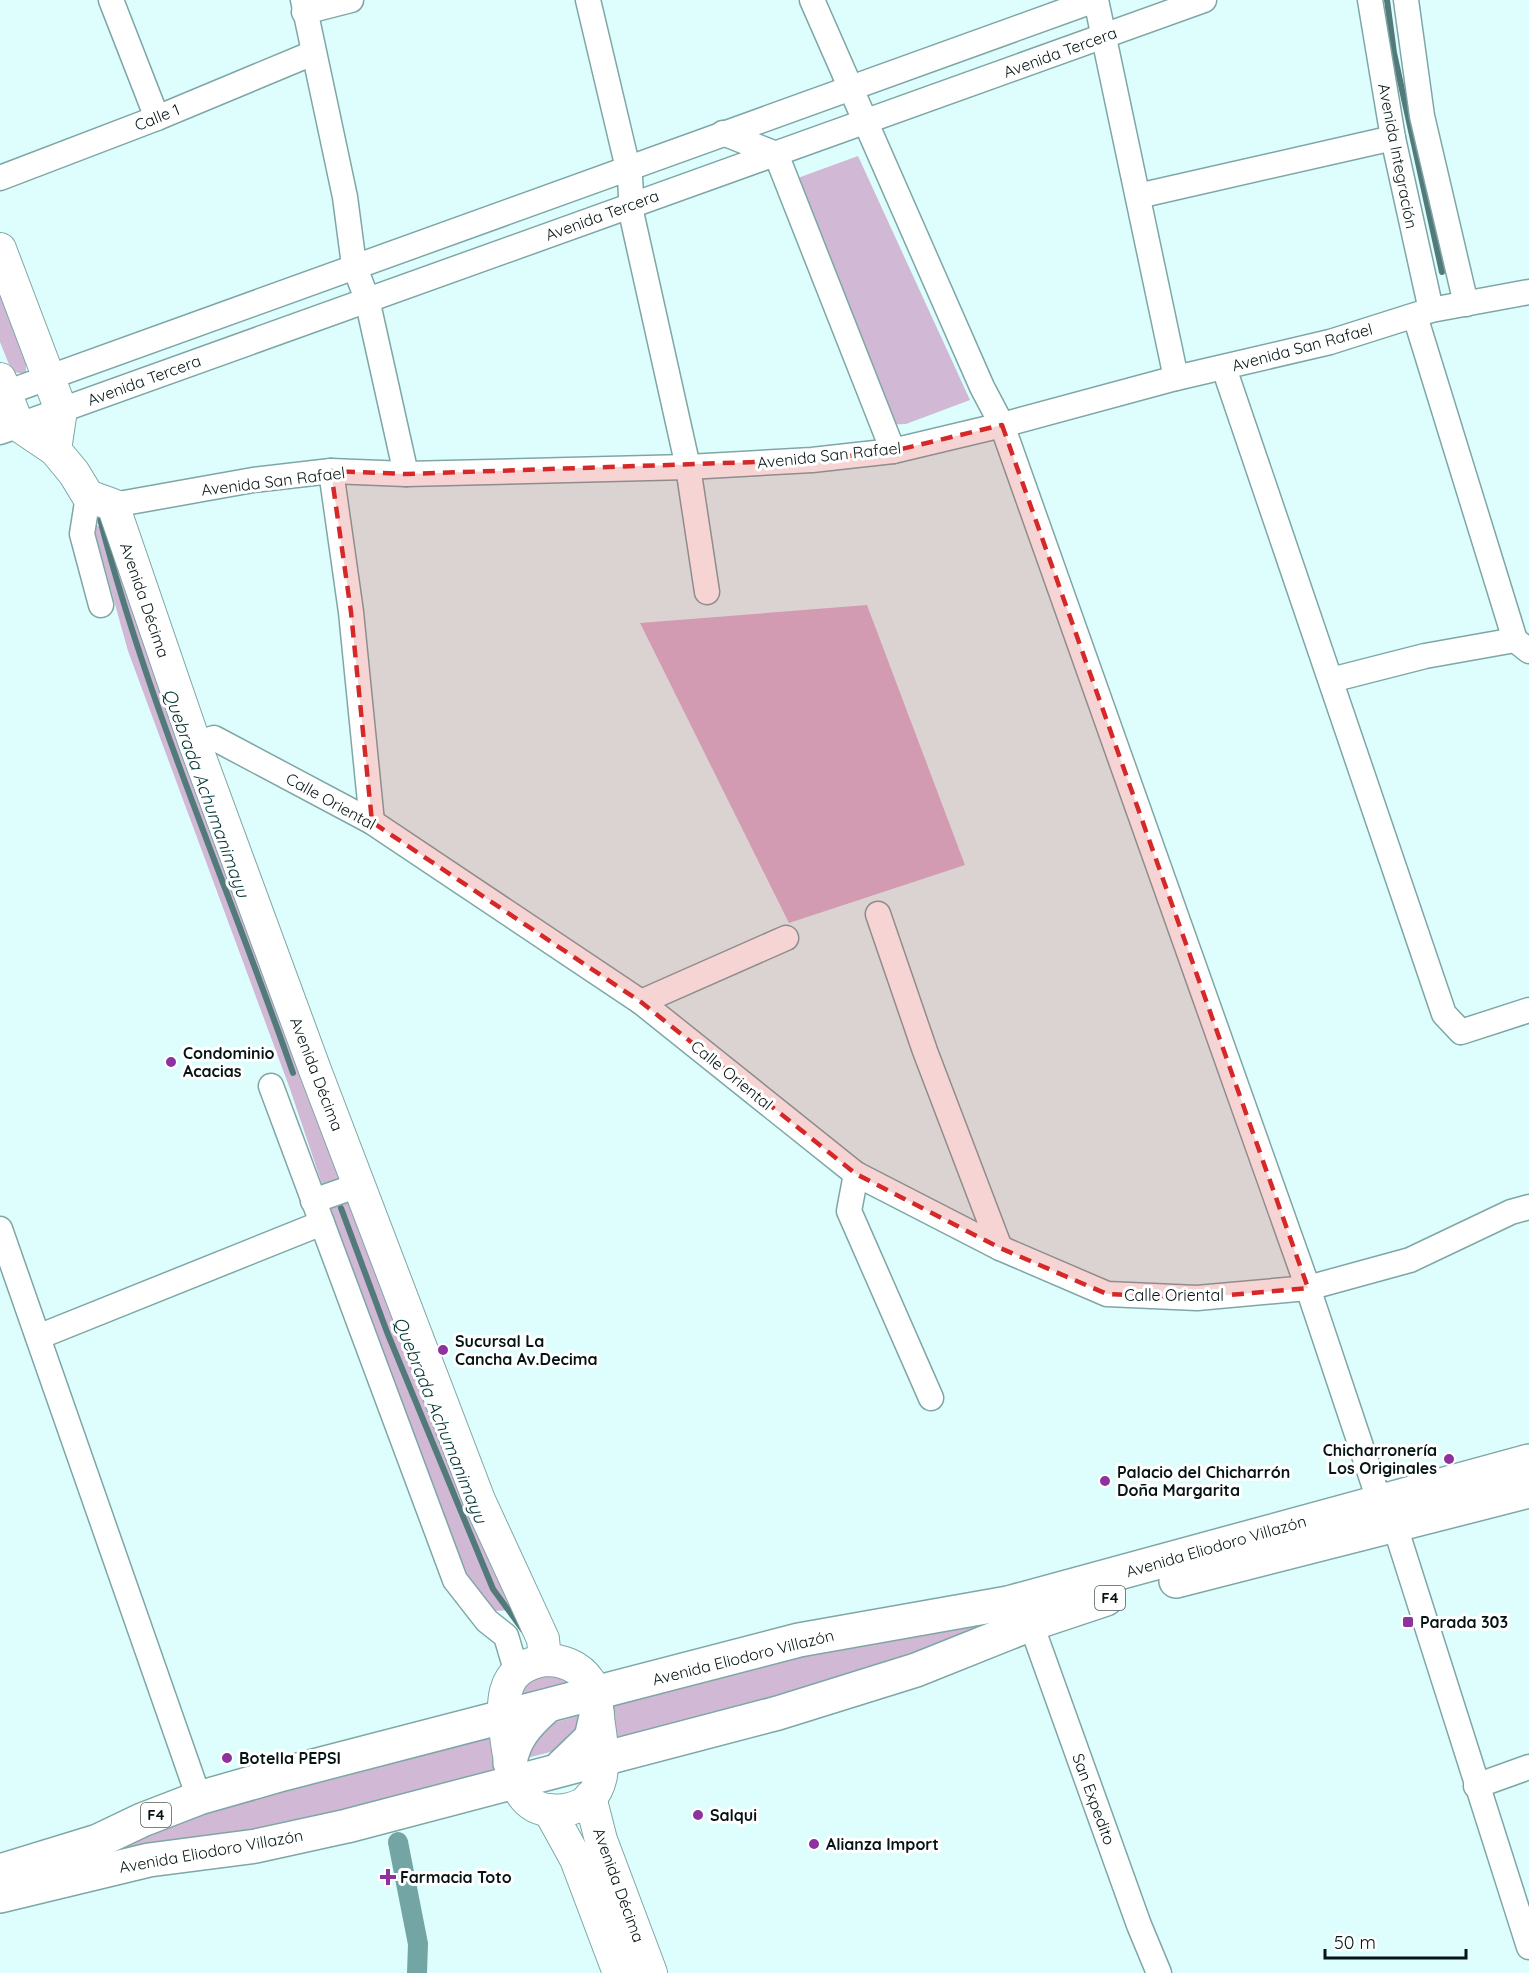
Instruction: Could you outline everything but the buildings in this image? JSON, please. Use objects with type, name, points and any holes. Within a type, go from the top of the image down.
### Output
[{"type":"highway","name":"Avenida Eliodoro Villazón","points":[[0,1896],[139,1862],[256,1846],[347,1826],[512,1772],[560,1768],[834,1698],[916,1670],[1031,1624],[1387,1512],[1529,1461]]},
{"type":"highway","name":"Avenida Eliodoro Villazón","points":[[0,1871],[98,1841],[142,1820],[199,1798],[546,1707],[596,1703],[799,1640],[1008,1603],[1387,1512],[1529,1491]]},
{"type":"highway","points":[[560,1768],[591,1738],[596,1703]]},
{"type":"highway","points":[[512,1772],[513,1748],[519,1736],[546,1707]]},
{"type":"main road","points":[[0,249],[61,410],[55,450]]},
{"type":"main road","points":[[2,389],[9,429]]},
{"type":"main road","name":"Avenida Décima","points":[[9,429],[55,450],[100,501],[195,744],[479,1500],[543,1639],[545,1660]]},
{"type":"main road","points":[[545,1660],[567,1663],[579,1670],[589,1681],[596,1703],[604,1757],[601,1779],[590,1797],[571,1808],[549,1810],[527,1800],[512,1772],[503,1718],[504,1694],[517,1673],[526,1666],[545,1660]]},
{"type":"main road","name":"Avenida Décima","points":[[590,1797],[601,1840],[651,1973]]},
{"type":"main road","name":"Avenida Décima","points":[[549,1810],[576,1859],[619,1973]]},
{"type":"street","points":[[111,0],[157,118]]},
{"type":"street","points":[[351,0],[301,4],[345,197],[354,266],[368,299],[406,474]]},
{"type":"street","points":[[588,0],[628,168],[632,216],[688,467],[707,592]]},
{"type":"street","points":[[812,0],[982,387],[1002,425],[1387,1512],[1529,1947]]},
{"type":"street","points":[[2,389],[49,377],[1095,0],[1176,378]]},
{"type":"street","name":"Avenida Tercera","points":[[9,429],[1204,0]]},
{"type":"street","name":"Avenida Integración","points":[[1370,0],[1423,313],[1522,645]]},
{"type":"street","name":"Avenida Integración","points":[[1406,0],[1422,116],[1466,304]]},
{"type":"street","name":"Calle 1","points":[[0,178],[157,118],[313,53]]},
{"type":"street","points":[[723,133],[776,154],[893,451]]},
{"type":"street","points":[[1138,196],[1393,138]]},
{"type":"street","name":"Avenida San Rafael","points":[[100,501],[331,471],[406,474],[688,467],[812,460],[893,451],[1002,425],[1176,378],[1330,342],[1423,313],[1529,292]]},
{"type":"street","points":[[1224,368],[1444,1014],[1461,1032],[1529,1010]]},
{"type":"street","points":[[331,471],[351,612],[372,822]]},
{"type":"street","points":[[100,501],[82,534],[101,605]]},
{"type":"street","points":[[1332,680],[1425,656],[1522,645]]},
{"type":"street","name":"Calle Oriental","points":[[195,744],[214,738],[372,822],[641,1002],[856,1174],[1000,1248],[1107,1294],[1197,1298],[1308,1288],[1410,1260],[1511,1212],[1529,1207]]},
{"type":"street","points":[[878,914],[925,1051],[1000,1248]]},
{"type":"street","points":[[641,1002],[786,938]]},
{"type":"street","points":[[271,1086],[455,1580],[487,1621],[506,1636],[517,1673]]},
{"type":"street","points":[[856,1174],[849,1211],[931,1398]]},
{"type":"street","points":[[38,1337],[317,1212],[359,1185]]},
{"type":"street","points":[[0,1229],[199,1798]]},
{"type":"street","name":"San Expedito","points":[[1031,1624],[1139,1925],[1159,1973]]},
{"type":"street","points":[[1476,1786],[1529,1767]]},
{"type":"highlighted area","points":[[1002,425],[1308,1288],[1197,1298],[1107,1294],[1000,1248],[856,1174],[641,1002],[372,822],[351,612],[331,471],[406,474],[812,460],[893,451]]},
{"type":"shaded area","points":[[858,156],[970,400],[906,424],[880,425],[784,183]]},
{"type":"shaded area","points":[[0,287],[26,351],[26,374],[12,372],[0,342]]},
{"type":"shaded area","points":[[93,525],[105,527],[341,1180],[326,1189],[322,1184],[290,1089],[128,651]]},
{"type":"shaded area","points":[[867,605],[965,865],[789,923],[640,623]]},
{"type":"shaded area","points":[[351,1197],[467,1512],[511,1610],[495,1611],[467,1584],[326,1206]]},
{"type":"shaded area","points":[[1105,1588],[962,1641],[615,1745],[611,1706],[696,1679]]},
{"type":"shaded area","points":[[535,1673],[579,1681],[513,1698]]},
{"type":"shaded area","points":[[589,1713],[562,1749],[519,1760],[546,1725]]},
{"type":"shaded area","points":[[493,1731],[498,1768],[384,1806],[345,1817],[225,1838],[104,1857],[101,1851],[205,1810]]},
{"type":"waterway","points":[[1387,0],[1394,53],[1442,272]]},
{"type":"waterway","name":"Quebrada Achumanimayu","points":[[100,519],[120,590],[166,729],[293,1073]]},
{"type":"waterway","name":"Quebrada Achumanimayu","points":[[341,1208],[387,1332],[493,1589],[523,1630]]},
{"type":"waterway","points":[[398,1842],[418,1944],[417,1973]]},
{"type":"place","name":"Condominio Acacias","points":[[171,1062]]},
{"type":"place","name":"Sucursal La Cancha Av.Decima","points":[[443,1350]]},
{"type":"place","name":"Chicharronería Los Originales","points":[[1449,1459]]},
{"type":"place","name":"Palacio del Chicharrón Doña Margarita","points":[[1105,1481]]},
{"type":"place","name":"Parada 303","points":[[1408,1622]]},
{"type":"place","name":"Botella PEPSI","points":[[227,1758]]},
{"type":"place","name":"Salqui","points":[[698,1815]]},
{"type":"place","name":"Alianza Import","points":[[814,1844]]},
{"type":"place","name":"Farmacia Toto","points":[[388,1877]]}]
